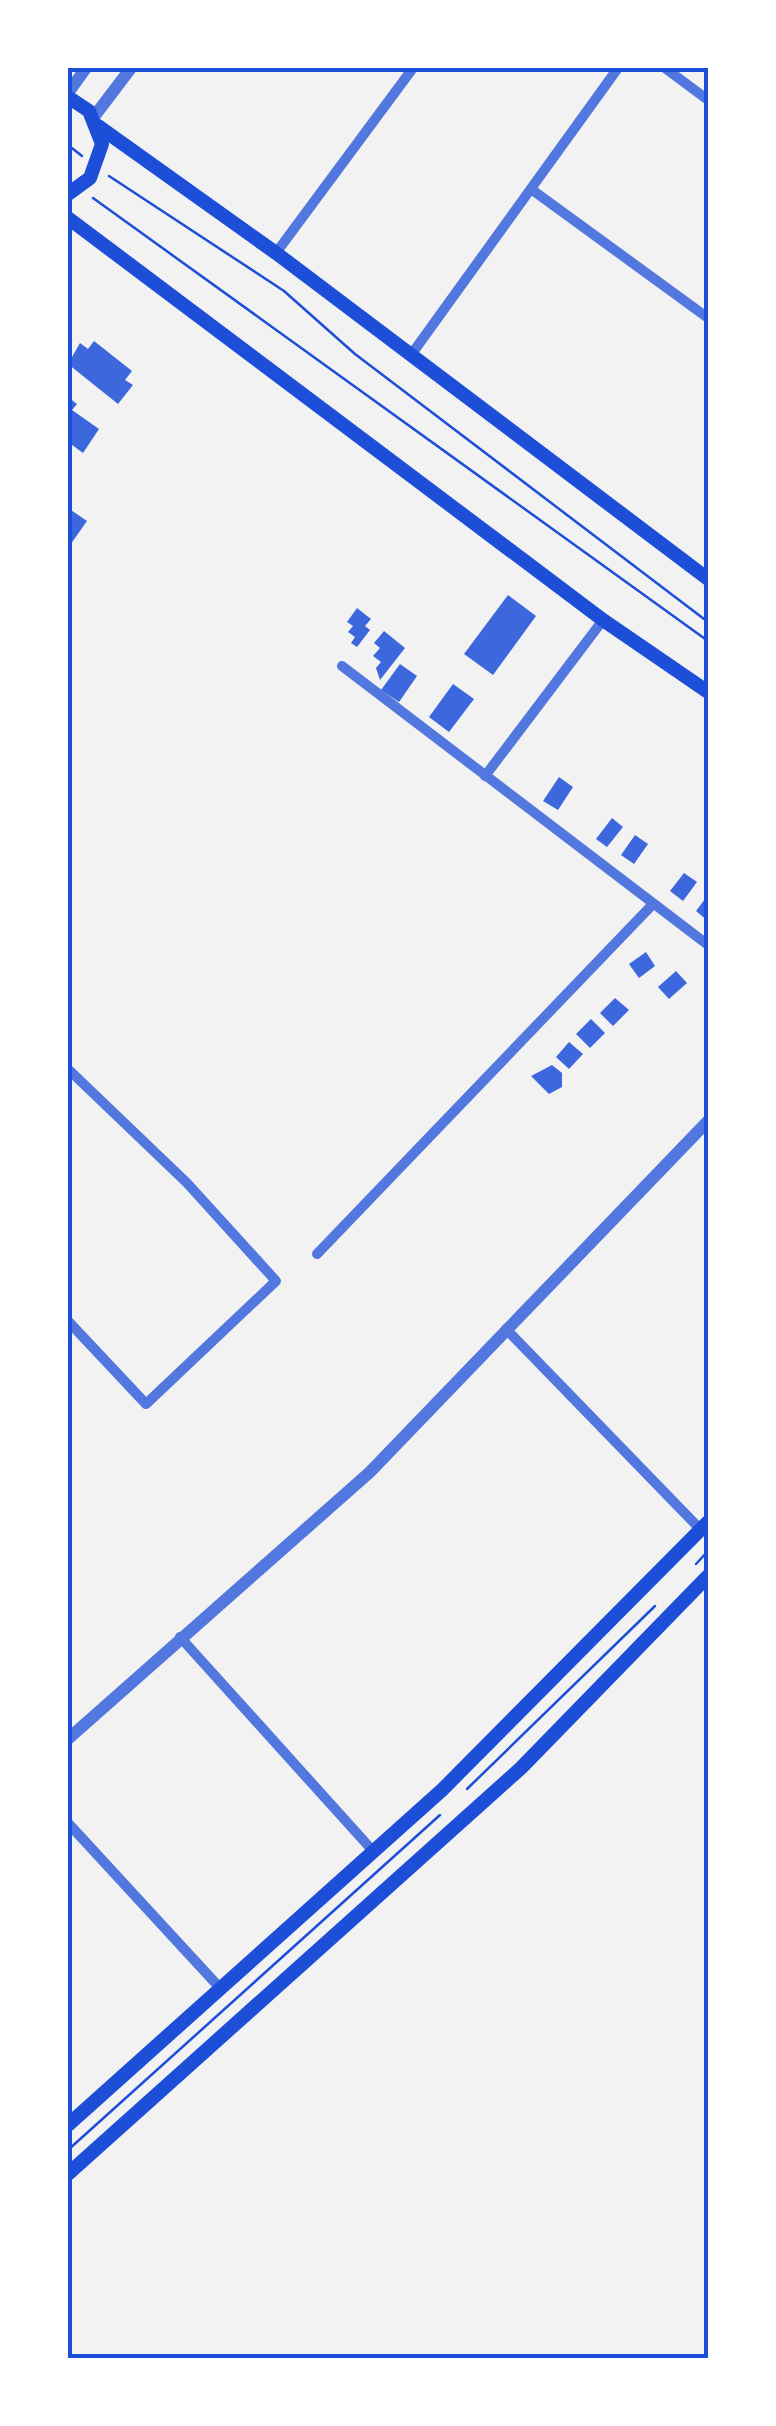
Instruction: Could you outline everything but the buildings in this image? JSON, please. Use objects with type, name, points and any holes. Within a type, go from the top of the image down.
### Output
[{"type":"main road","points":[[68,95],[96,122],[708,580]]},
{"type":"main road","points":[[74,192],[97,166],[102,144],[96,122]]},
{"type":"main road","points":[[68,218],[603,620],[708,692]]},
{"type":"main road","points":[[68,2125],[442,1790],[705,1526]]},
{"type":"main road","points":[[68,2174],[521,1768],[708,1576]]},
{"type":"street","points":[[68,95],[86,68]]},
{"type":"street","points":[[96,122],[131,68]]},
{"type":"street","points":[[276,254],[413,68]]},
{"type":"street","points":[[411,355],[618,68]]},
{"type":"street","points":[[665,68],[708,100]]},
{"type":"street","points":[[531,189],[708,318]]},
{"type":"street","points":[[485,776],[603,620]]},
{"type":"street","points":[[342,666],[708,945]]},
{"type":"street","points":[[317,1254],[653,904]]},
{"type":"street","points":[[68,1069],[187,1183],[276,1282],[146,1404],[68,1320]]},
{"type":"street","points":[[68,1739],[370,1472],[708,1120]]},
{"type":"street","points":[[506,1329],[705,1526]]},
{"type":"street","points":[[180,1637],[373,1852]]},
{"type":"street","points":[[68,1823],[220,1988]]},
{"type":"path","points":[[68,145],[284,291],[355,354],[708,622]]},
{"type":"path","points":[[74,192],[708,641]]}]
